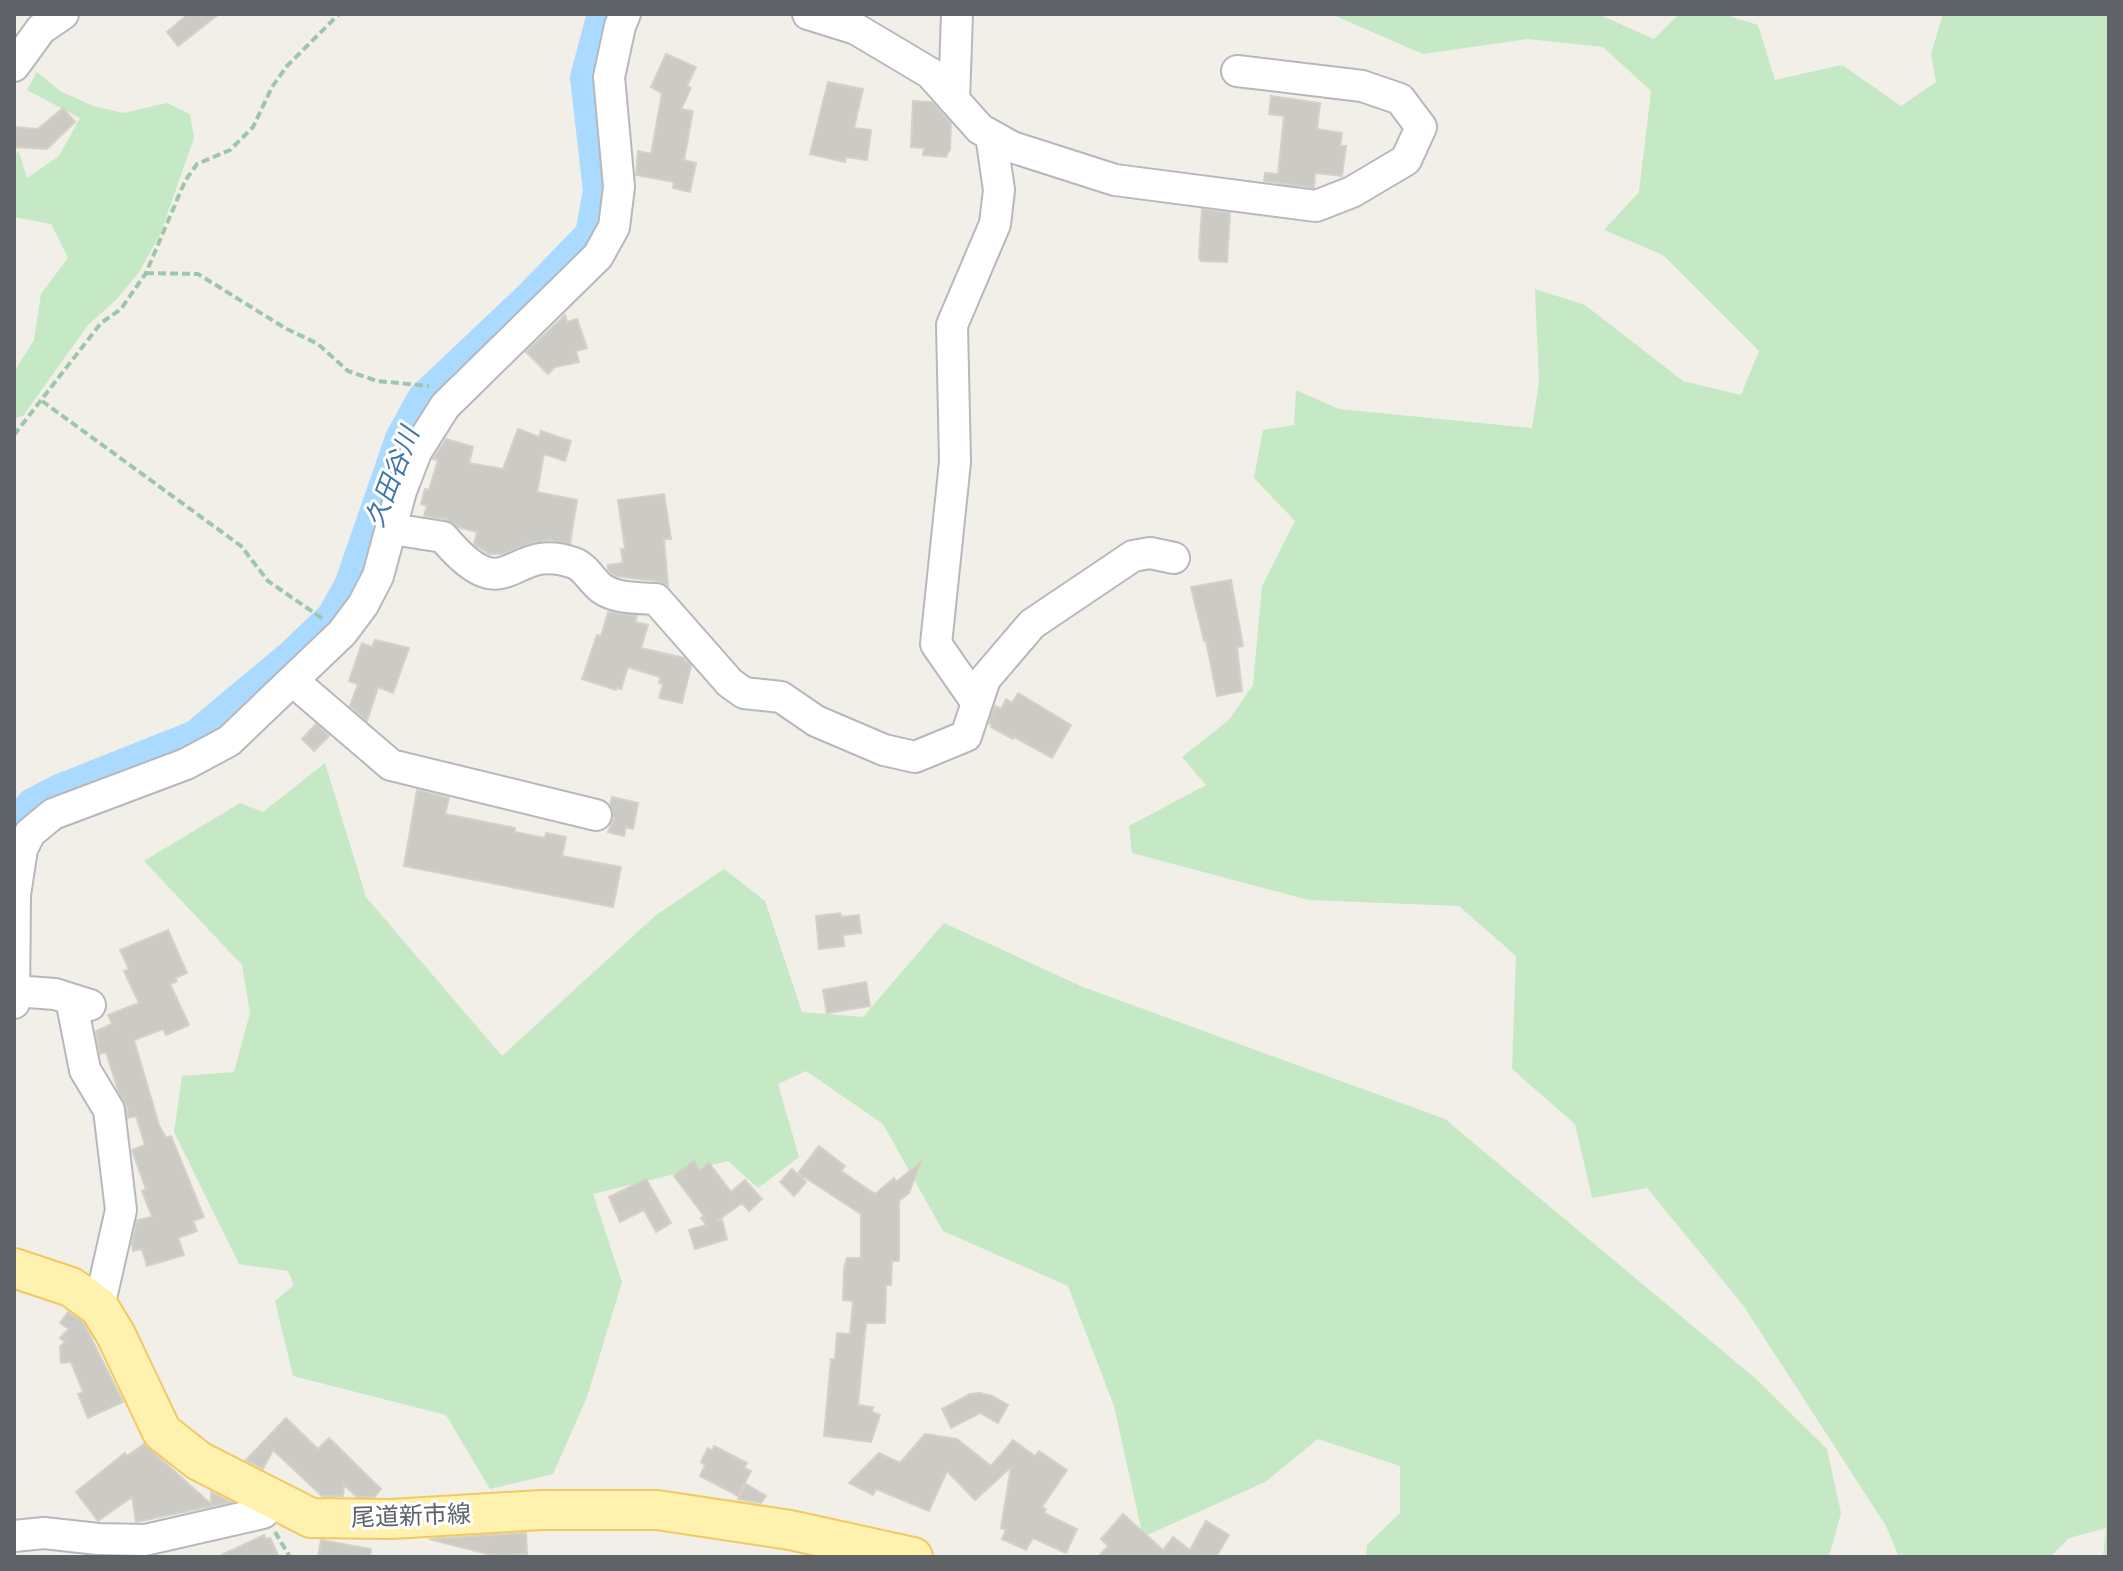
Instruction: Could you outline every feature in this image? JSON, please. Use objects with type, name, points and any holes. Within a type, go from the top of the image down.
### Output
[{"type":"main road","name":"尾道新市線","points":[[14,1268],[71,1287],[99,1307],[116,1335],[162,1432],[199,1461],[311,1518],[391,1519],[542,1510],[657,1510],[796,1543],[913,1557]]},
{"type":"street","points":[[14,66],[41,29],[63,14]]},
{"type":"street","points":[[14,1003],[15,895],[22,829],[53,814],[186,764],[229,741],[342,633],[363,605],[378,576],[401,491],[416,452],[445,406],[598,256],[614,227],[619,187],[609,77],[625,14]]},
{"type":"street","points":[[808,14],[856,29],[930,73],[980,129],[1012,147],[1115,180],[1316,206],[1352,192],[1406,160],[1421,127],[1400,99],[1362,86],[1237,71]]},
{"type":"street","points":[[954,100],[957,14]]},
{"type":"street","points":[[977,703],[936,644],[955,462],[952,325],[995,224],[999,190],[991,135]]},
{"type":"street","points":[[392,529],[443,537],[462,560],[482,574],[501,575],[542,558],[576,563],[604,591],[632,598],[656,599],[730,683],[744,693],[781,697],[816,721],[884,750],[915,757],[966,736],[985,679],[1032,624],[1133,556],[1150,553],[1174,558]]},
{"type":"street","points":[[293,681],[391,765],[596,815]]},
{"type":"street","points":[[14,991],[55,994],[82,1002],[85,1070],[109,1110],[121,1210],[99,1307]]},
{"type":"street","points":[[14,1536],[44,1533],[98,1548],[263,1513],[273,1500]]},
{"type":"path","points":[[14,435],[101,323],[121,309],[146,273],[185,181],[197,164],[230,150],[253,127],[272,87],[287,66],[339,14]]},
{"type":"path","points":[[146,273],[198,274],[285,328],[318,344],[348,371],[377,381],[429,386],[445,406]]},
{"type":"path","points":[[42,401],[241,546],[268,581],[342,633]]},
{"type":"green space","points":[[1331,14],[1598,14],[1654,39],[1679,14],[1723,14],[1758,25],[1775,80],[1842,65],[1901,106],[1936,82],[1931,54],[1943,14],[2109,14],[2109,1557],[2103,1557],[2106,1528],[2069,1538],[2050,1557],[1899,1557],[1886,1526],[1743,1305],[1647,1188],[1592,1198],[1575,1124],[1512,1069],[1516,956],[1459,906],[1309,900],[1132,853],[1129,826],[1206,785],[1182,757],[1229,720],[1253,685],[1262,586],[1295,521],[1254,478],[1263,430],[1294,425],[1296,390],[1339,409],[1532,428],[1539,383],[1535,289],[1585,305],[1683,381],[1741,395],[1759,351],[1663,255],[1604,230],[1639,192],[1651,91],[1603,47],[1528,39],[1423,54]]},
{"type":"green space","points":[[37,72],[60,91],[93,106],[123,113],[167,103],[190,114],[194,138],[160,235],[139,272],[116,300],[88,325],[23,416],[14,419],[14,372],[34,340],[41,294],[68,258],[51,224],[14,217],[14,154],[19,152],[27,178],[59,156],[80,118],[27,90]]},
{"type":"green space","points":[[325,763],[366,897],[502,1056],[655,916],[724,869],[765,901],[802,1012],[863,1017],[944,923],[1083,987],[1445,1119],[1756,1379],[1827,1449],[1841,1513],[1829,1557],[1366,1557],[1367,1545],[1400,1513],[1400,1466],[1318,1439],[1265,1482],[1143,1537],[1114,1406],[1068,1286],[943,1231],[883,1124],[806,1071],[778,1084],[799,1157],[758,1188],[728,1161],[593,1194],[622,1282],[587,1397],[553,1474],[490,1489],[446,1415],[293,1376],[275,1301],[294,1285],[288,1271],[239,1264],[174,1132],[182,1076],[234,1072],[250,1013],[242,965],[144,861],[240,803],[263,812]]},
{"type":"building","points":[[188,14],[219,14],[178,46],[167,32]]},
{"type":"building","points":[[666,54],[696,67],[681,109],[693,111],[684,160],[696,163],[690,192],[673,188],[674,182],[636,175],[638,151],[651,154],[662,93],[651,87]]},
{"type":"building","points":[[828,82],[863,89],[854,128],[871,130],[867,160],[846,157],[845,162],[810,154]]},
{"type":"building","points":[[1271,96],[1320,103],[1317,129],[1342,133],[1340,146],[1346,146],[1342,176],[1315,173],[1314,188],[1264,181],[1265,173],[1278,174],[1284,116],[1269,114]]},
{"type":"building","points":[[913,101],[932,102],[951,123],[950,149],[946,157],[923,155],[924,148],[911,147]]},
{"type":"building","points":[[63,108],[75,122],[47,149],[14,147],[14,127],[38,129]]},
{"type":"building","points":[[1202,209],[1230,213],[1227,262],[1201,261],[1199,257]]},
{"type":"building","points":[[565,315],[567,322],[577,319],[587,348],[576,351],[579,362],[555,367],[548,374],[526,352]]},
{"type":"building","points":[[518,429],[539,437],[541,431],[571,441],[565,461],[544,454],[537,492],[577,500],[570,544],[551,540],[534,542],[503,554],[489,554],[474,544],[477,532],[458,527],[446,519],[424,516],[427,506],[421,504],[425,489],[429,490],[438,460],[433,459],[446,439],[473,447],[469,463],[503,469]]},
{"type":"building","points":[[664,494],[671,539],[664,539],[668,586],[657,581],[615,576],[608,570],[608,565],[623,563],[621,549],[625,549],[618,500]]},
{"type":"building","points":[[1231,580],[1243,646],[1237,647],[1242,691],[1217,696],[1191,587]]},
{"type":"building","points":[[608,612],[637,616],[635,622],[648,625],[641,648],[684,658],[691,666],[682,703],[659,698],[663,684],[659,683],[660,677],[628,667],[621,689],[582,679]]},
{"type":"building","points":[[375,640],[409,648],[393,693],[378,687],[367,721],[350,706],[358,684],[349,681],[362,643],[372,647]]},
{"type":"building","points":[[1018,693],[1071,725],[1052,758],[991,727],[989,723],[995,706],[1001,709],[1006,699],[1012,703]]},
{"type":"building","points":[[316,724],[329,736],[314,751],[302,739]]},
{"type":"building","points":[[417,790],[449,798],[445,814],[515,828],[515,832],[545,838],[546,833],[566,837],[562,856],[621,867],[613,907],[404,866]]},
{"type":"building","points":[[612,797],[638,803],[633,829],[626,827],[624,836],[608,832],[614,818],[610,805]]},
{"type":"building","points":[[840,913],[841,917],[859,915],[861,933],[843,935],[844,946],[819,949],[816,916]]},
{"type":"building","points":[[168,930],[187,973],[170,984],[189,1025],[166,1035],[163,1029],[134,1040],[159,1125],[166,1138],[171,1136],[204,1217],[193,1221],[197,1231],[178,1238],[184,1255],[147,1266],[142,1249],[133,1251],[132,1244],[137,1220],[152,1217],[132,1150],[145,1145],[136,1116],[128,1118],[127,1107],[106,1052],[100,1054],[96,1031],[112,1024],[108,1015],[139,1003],[124,971],[129,969],[120,950]]},
{"type":"building","points":[[866,982],[870,1006],[827,1013],[823,990]]},
{"type":"building","points":[[819,1146],[845,1166],[841,1171],[875,1194],[921,1162],[909,1193],[899,1201],[899,1261],[892,1261],[891,1285],[886,1285],[885,1323],[866,1323],[858,1405],[873,1407],[872,1412],[880,1415],[871,1442],[824,1436],[831,1359],[835,1359],[837,1333],[850,1334],[853,1301],[843,1300],[844,1269],[847,1258],[861,1258],[861,1214],[798,1173]]},
{"type":"building","points":[[694,1161],[700,1170],[709,1163],[731,1192],[745,1180],[762,1199],[749,1211],[742,1203],[717,1221],[722,1220],[727,1239],[695,1249],[689,1230],[706,1225],[701,1218],[704,1216],[674,1176]]},
{"type":"building","points":[[792,1169],[806,1182],[794,1196],[780,1182]]},
{"type":"building","points":[[646,1179],[671,1223],[656,1232],[644,1210],[620,1222],[609,1197]]},
{"type":"building","points":[[68,1312],[83,1322],[123,1402],[88,1418],[78,1394],[83,1392],[71,1362],[61,1363],[60,1347],[65,1342],[60,1338],[69,1329],[60,1323]]},
{"type":"building","points":[[979,1393],[1008,1405],[998,1423],[980,1413],[951,1428],[942,1409],[970,1394]]},
{"type":"building","points":[[286,1418],[318,1449],[329,1438],[381,1489],[374,1497],[357,1497],[344,1485],[343,1496],[322,1496],[273,1450],[263,1469],[246,1460]]},
{"type":"building","points":[[925,1434],[957,1439],[991,1466],[1013,1440],[1035,1456],[1039,1451],[1067,1470],[1042,1507],[1046,1509],[1044,1513],[1077,1529],[1066,1553],[1033,1538],[1026,1550],[1002,1539],[1006,1530],[1001,1528],[1011,1467],[975,1500],[947,1471],[929,1511],[876,1489],[873,1495],[849,1483],[879,1453],[900,1463]]},
{"type":"building","points":[[144,1444],[211,1504],[211,1492],[231,1502],[136,1522],[132,1497],[98,1521],[76,1492],[125,1453],[127,1456]]},
{"type":"building","points":[[714,1446],[747,1463],[744,1468],[751,1471],[738,1496],[700,1476],[705,1465],[701,1462],[708,1448],[712,1451]]},
{"type":"building","points":[[746,1484],[766,1496],[761,1503],[738,1499]]},
{"type":"building","points":[[1123,1514],[1163,1550],[1173,1537],[1190,1550],[1206,1521],[1229,1535],[1216,1557],[1098,1557],[1108,1546],[1101,1539]]},
{"type":"building","points":[[526,1533],[527,1554],[496,1556],[429,1539]]},
{"type":"building","points":[[264,1535],[266,1539],[270,1538],[279,1557],[217,1557]]},
{"type":"building","points":[[321,1540],[371,1549],[370,1557],[318,1557]]},
{"type":"waterway","name":"久田谷川","points":[[14,832],[33,806],[60,792],[196,738],[292,658],[334,618],[352,586],[403,439],[425,399],[531,299],[593,235],[601,191],[588,78],[605,14]]}]
